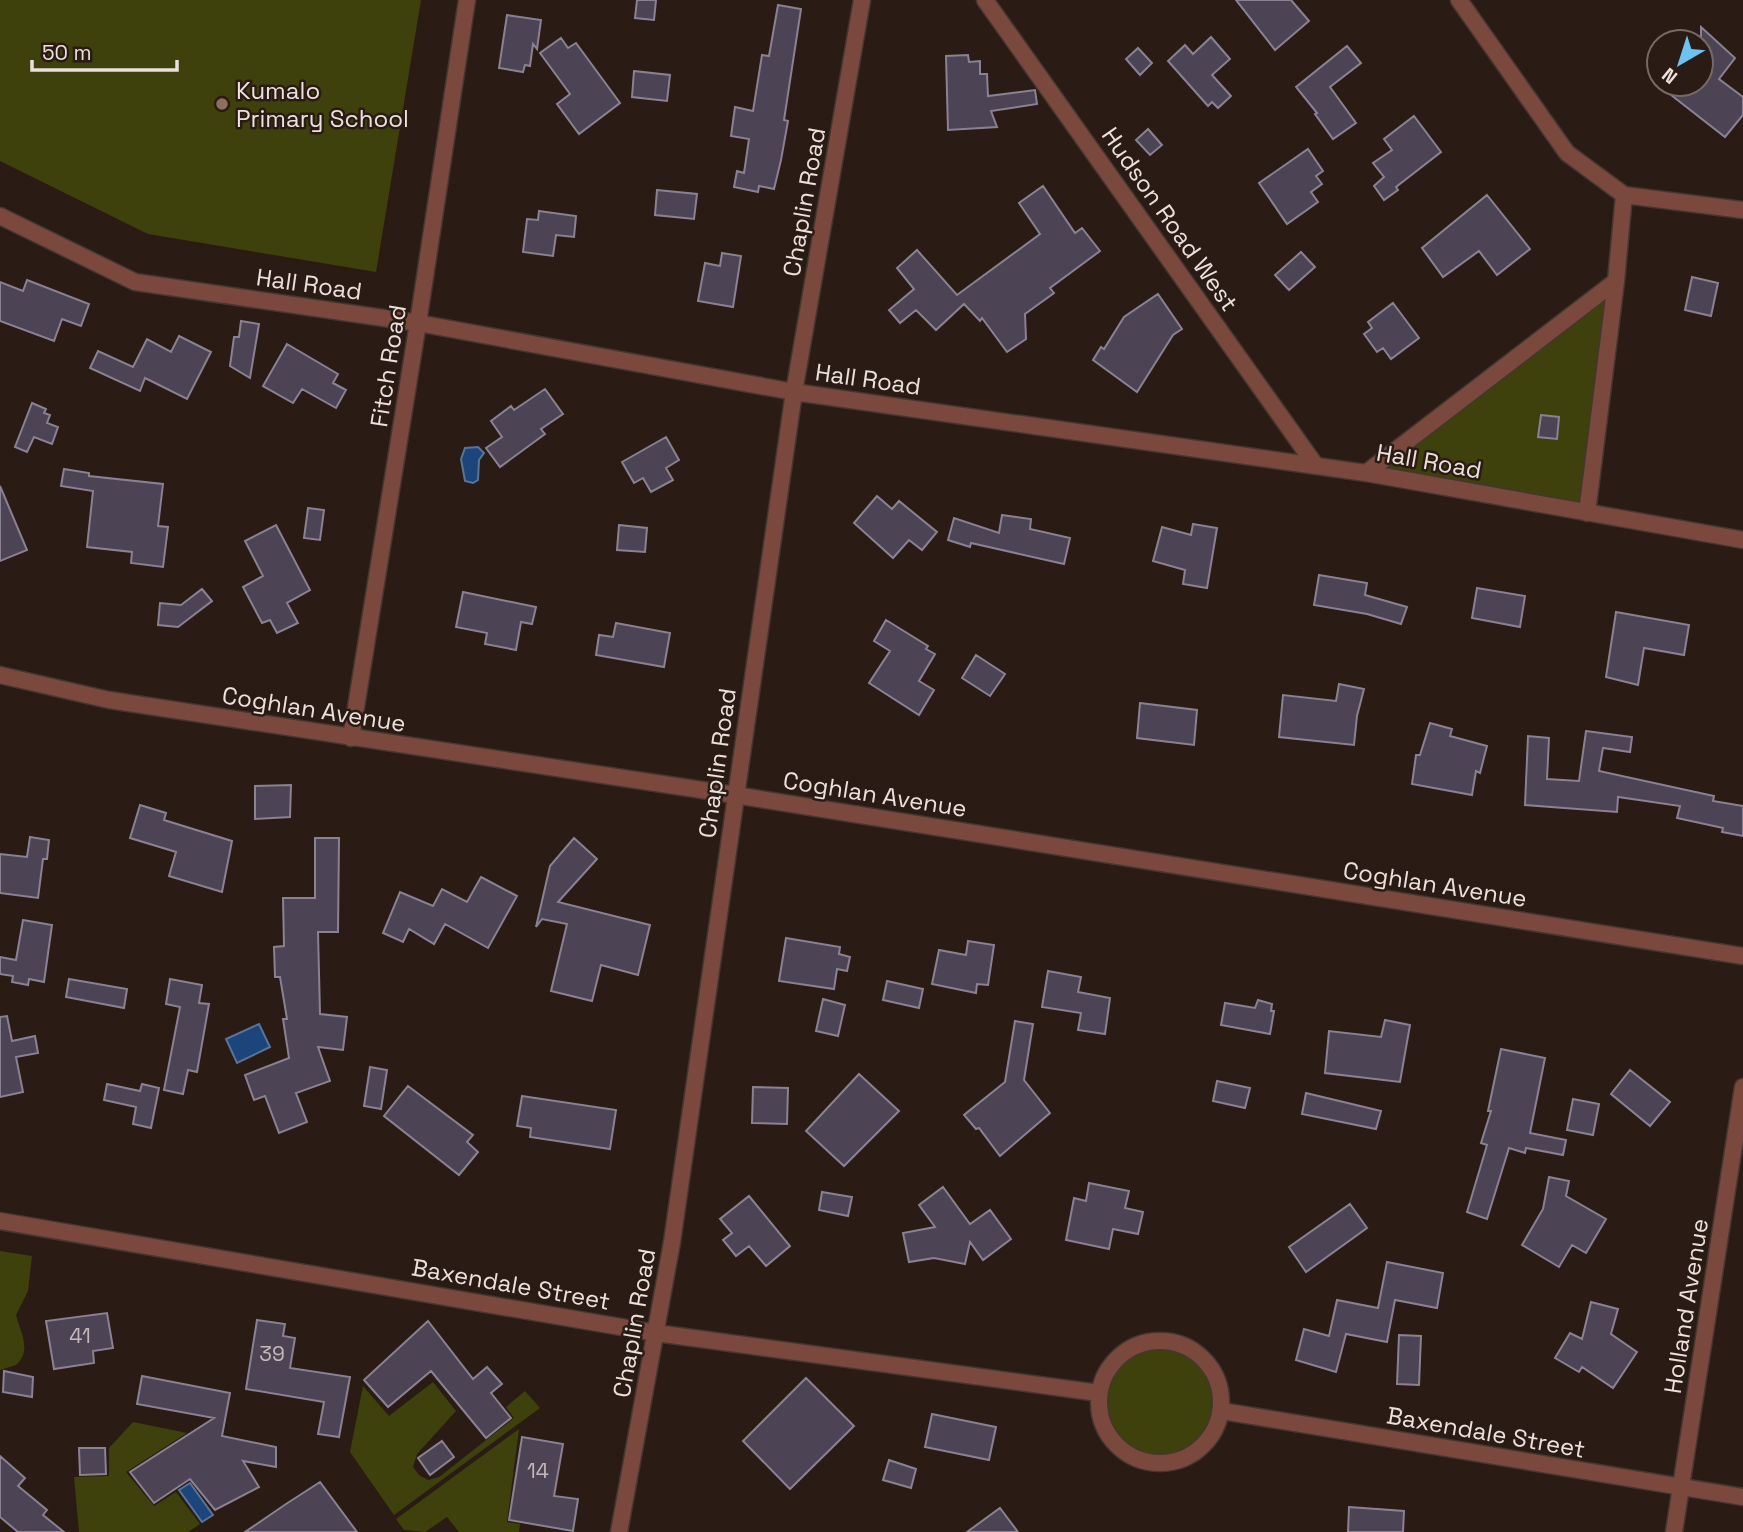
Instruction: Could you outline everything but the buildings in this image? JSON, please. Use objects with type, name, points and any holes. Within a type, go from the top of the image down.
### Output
[{"type":"street","name":"Fitch Road","points":[[351,738],[467,0]]},
{"type":"street","name":"Chaplin Road","points":[[618,1532],[672,1242],[794,392],[862,0]]},
{"type":"street","name":"Hudson Road West","points":[[985,0],[1316,466]]},
{"type":"street","points":[[1459,0],[1567,153],[1624,195],[1743,209]]},
{"type":"street","points":[[1587,513],[1624,195]]},
{"type":"street","name":"Hall Road","points":[[0,216],[135,282],[418,323],[794,392],[1366,473],[1743,540]]},
{"type":"street","points":[[1366,473],[1616,281]]},
{"type":"street","name":"Coghlan Avenue","points":[[0,676],[109,700],[735,795],[1743,956]]},
{"type":"street","name":"Holland Avenue","points":[[1674,1532],[1743,1087]]},
{"type":"street","name":"Baxendale Street","points":[[0,1221],[656,1333],[1099,1393]]},
{"type":"street","points":[[1169,1341],[1192,1349],[1210,1365],[1220,1387],[1222,1411],[1214,1434],[1198,1452],[1176,1462],[1152,1463],[1129,1455],[1111,1439],[1100,1417],[1099,1393],[1107,1370],[1123,1352],[1145,1342],[1169,1341]]},
{"type":"street","name":"Baxendale Street","points":[[1222,1411],[1743,1497]]},
{"type":"shaded area","name":"Kumalo Primary School","points":[[0,0],[421,0],[376,272],[148,234],[0,161]]},
{"type":"shaded area","points":[[1610,291],[1583,508],[1378,469]]},
{"type":"shaded area","points":[[0,1251],[32,1256],[28,1291],[16,1315],[24,1342],[23,1354],[16,1365],[0,1370]]},
{"type":"shaded area","points":[[1161,1341],[1184,1346],[1204,1359],[1217,1379],[1222,1402],[1217,1425],[1204,1445],[1184,1458],[1161,1463],[1138,1458],[1118,1445],[1105,1425],[1100,1402],[1105,1379],[1118,1359],[1138,1346]]},
{"type":"shaded area","points":[[433,1382],[456,1411],[417,1454],[413,1467],[419,1475],[428,1480],[439,1477],[514,1418],[506,1407],[525,1391],[540,1408],[394,1515],[350,1452],[363,1386],[389,1416]]},
{"type":"shaded area","points":[[133,1422],[187,1433],[126,1472],[154,1506],[176,1492],[200,1524],[188,1532],[79,1532],[74,1477],[109,1476],[109,1448]]},
{"type":"shaded area","points":[[519,1429],[507,1522],[520,1524],[519,1532],[459,1532],[447,1517],[425,1532],[404,1530],[396,1519]]},
{"type":"water","points":[[478,447],[484,453],[479,460],[478,480],[473,483],[465,481],[461,459],[465,448]]},
{"type":"water","points":[[259,1024],[270,1047],[237,1063],[226,1039]]},
{"type":"water","points":[[190,1483],[213,1515],[202,1522],[179,1490]]},
{"type":"place","name":"Kumalo Primary School","points":[[222,104]]}]
